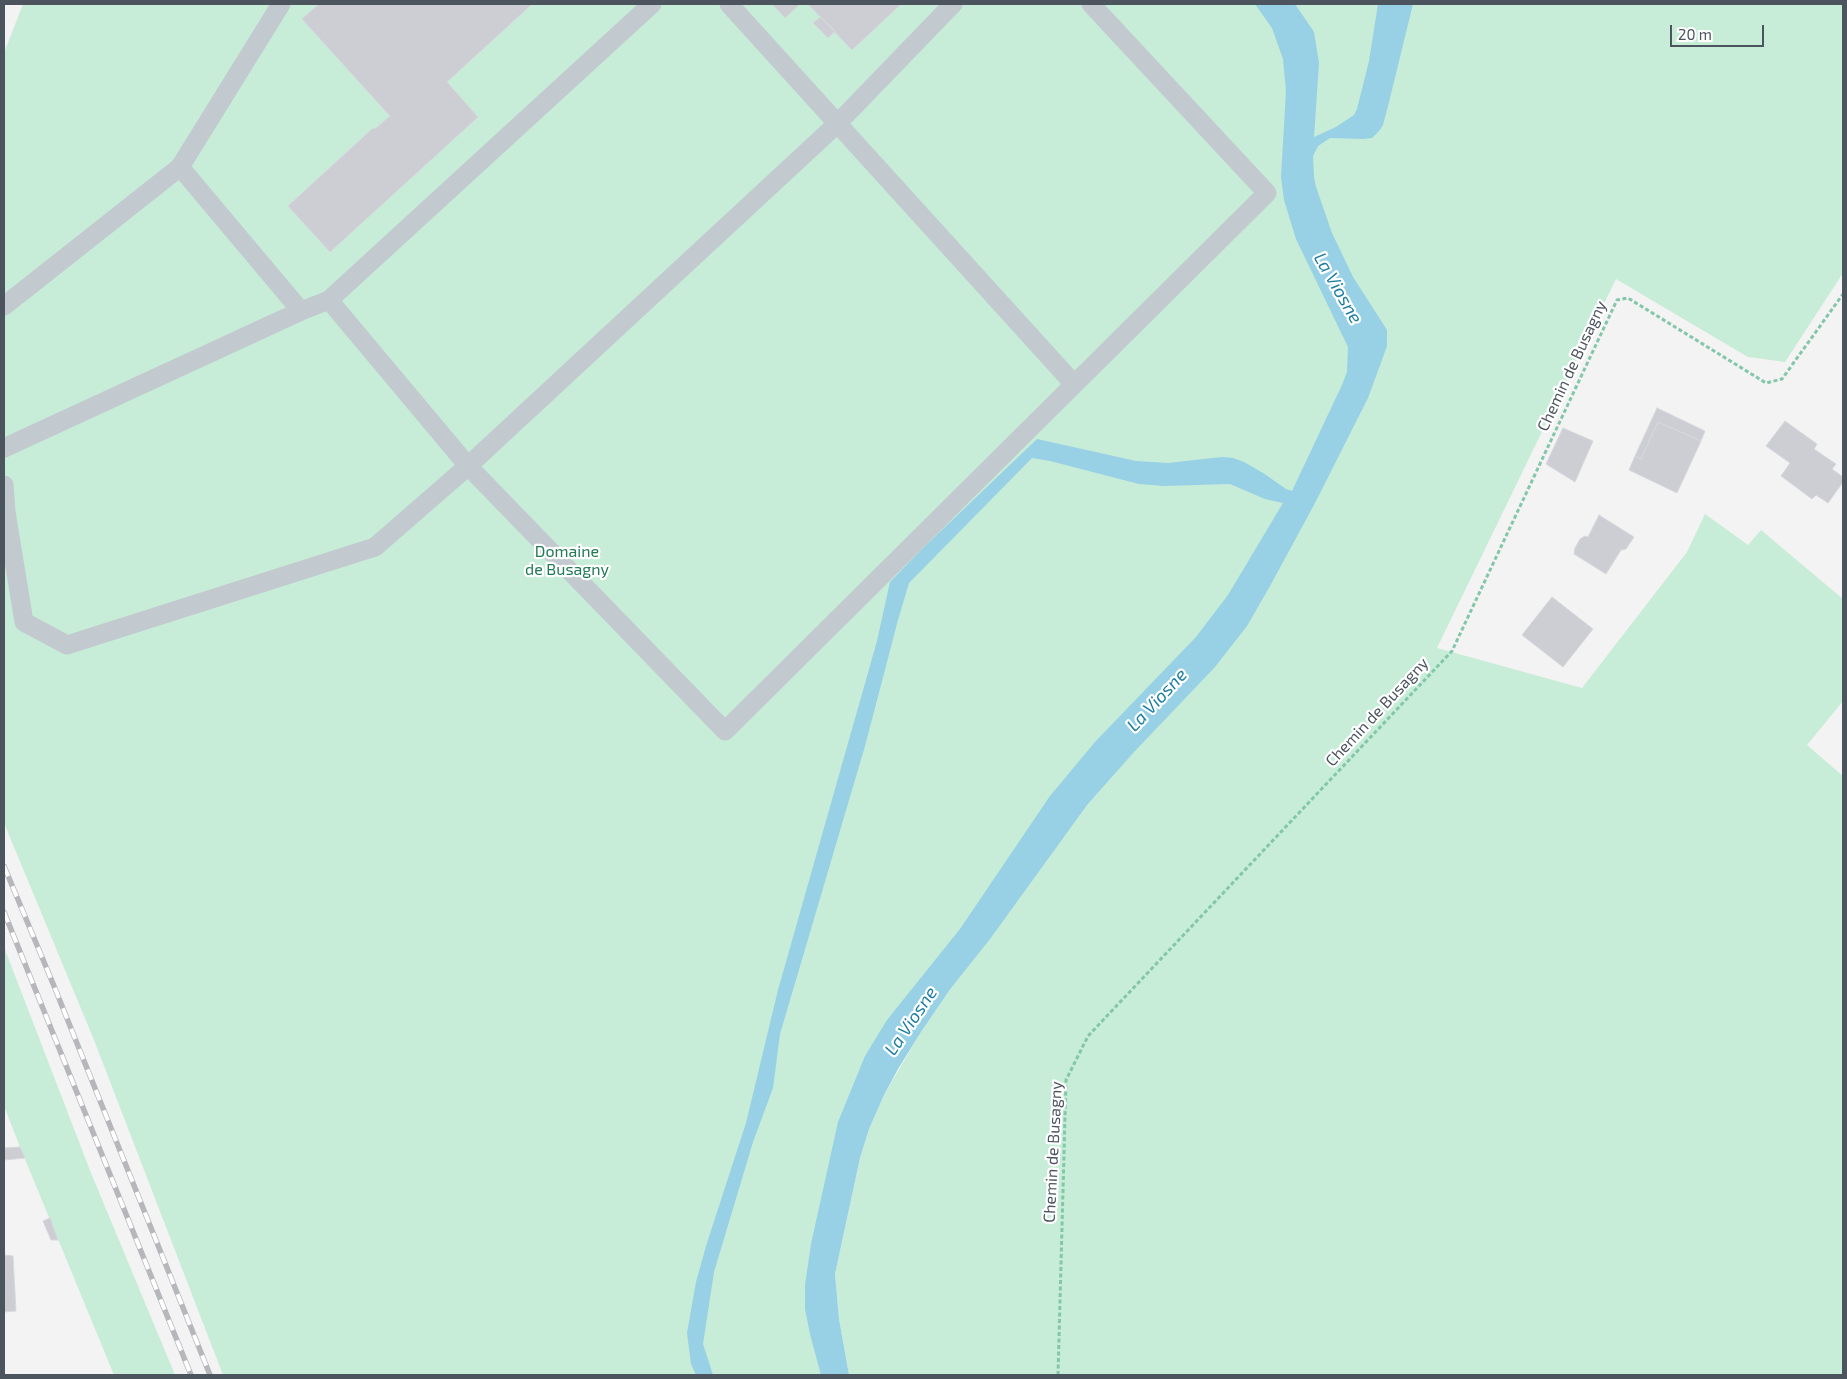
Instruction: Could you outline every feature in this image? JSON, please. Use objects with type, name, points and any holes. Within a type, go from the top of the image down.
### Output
[{"type":"lane","points":[[4,306],[180,166],[281,4]]},
{"type":"lane","points":[[4,448],[301,311],[329,300],[652,4]]},
{"type":"lane","points":[[729,4],[1073,383]]},
{"type":"lane","points":[[4,485],[6,512],[24,622],[67,645],[375,546],[468,466],[838,123],[952,4]]},
{"type":"lane","points":[[329,300],[468,466],[725,731],[1073,383],[1267,193],[1091,4]]},
{"type":"lane","points":[[180,166],[301,311]]},
{"type":"path","name":"Chemin de Busagny","points":[[1058,1375],[1066,1080],[1088,1036],[1452,651],[1617,300],[1628,298],[1766,383],[1782,380],[1843,294]]},
{"type":"green space","name":"Domaine de Busagny","points":[[23,4],[1843,4],[1843,273],[1785,362],[1748,357],[1616,279],[1437,648],[1582,688],[1687,552],[1705,514],[1748,545],[1761,530],[1843,599],[1843,701],[1807,745],[1843,776],[1843,1375],[849,1375],[839,1319],[835,1274],[860,1158],[869,1129],[884,1095],[921,1032],[951,988],[896,1037],[826,1238],[835,1375],[223,1375],[94,1040],[4,823],[4,53]]},
{"type":"green space","points":[[4,947],[91,1173],[175,1375],[114,1375],[20,1147],[4,1106]]},
{"type":"water","name":"La Viosne","points":[[1255,4],[1295,4],[1314,32],[1319,63],[1314,137],[1336,127],[1354,115],[1357,109],[1369,61],[1378,4],[1413,4],[1383,125],[1372,138],[1330,138],[1318,146],[1313,156],[1316,187],[1332,233],[1353,277],[1387,330],[1387,346],[1368,398],[1315,503],[1247,626],[1215,667],[1134,752],[1087,805],[990,939],[951,988],[898,1069],[869,1129],[860,1158],[835,1274],[839,1319],[849,1375],[821,1375],[805,1309],[805,1285],[811,1244],[838,1122],[865,1056],[887,1020],[960,929],[1050,796],[1095,742],[1196,637],[1228,595],[1283,503],[1265,499],[1230,484],[1164,486],[1139,484],[1032,458],[909,583],[865,746],[780,1034],[773,1088],[753,1142],[714,1272],[703,1344],[713,1375],[696,1375],[691,1364],[687,1333],[696,1282],[746,1123],[778,990],[877,641],[890,582],[1037,439],[1136,461],[1168,463],[1222,457],[1233,458],[1244,462],[1292,491],[1342,385],[1347,372],[1348,347],[1296,239],[1284,200],[1281,177],[1286,91],[1283,59],[1272,28]]},
{"type":"building","points":[[319,4],[532,4],[447,82],[478,117],[330,252],[288,206],[373,128],[375,129],[390,116],[302,19]]},
{"type":"building","points":[[772,4],[800,4],[785,18]]},
{"type":"building","points":[[808,4],[901,4],[852,50]]},
{"type":"building","points":[[820,17],[835,31],[828,38],[813,23]]},
{"type":"building","points":[[1657,408],[1705,431],[1701,441],[1658,422],[1641,459],[1635,456]]},
{"type":"building","points":[[1785,421],[1817,444],[1814,449],[1836,464],[1832,469],[1843,477],[1843,482],[1828,503],[1816,495],[1812,499],[1781,476],[1790,463],[1766,446]]},
{"type":"building","points":[[1658,422],[1701,441],[1677,493],[1629,470],[1635,456],[1641,459]]},
{"type":"building","points":[[1563,428],[1593,441],[1575,482],[1546,464]]},
{"type":"building","points":[[1599,515],[1634,537],[1626,549],[1621,550],[1606,574],[1574,554],[1580,539],[1585,536],[1588,537]]},
{"type":"building","points":[[1552,597],[1593,629],[1563,667],[1522,635]]},
{"type":"building","points":[[20,1147],[25,1158],[4,1160],[4,1148]]},
{"type":"building","points":[[50,1218],[58,1240],[51,1240],[43,1221]]},
{"type":"building","points":[[4,1255],[13,1256],[16,1311],[4,1312]]},
{"type":"railway","points":[[4,866],[210,1375]]},
{"type":"railway","points":[[4,912],[191,1375]]}]
